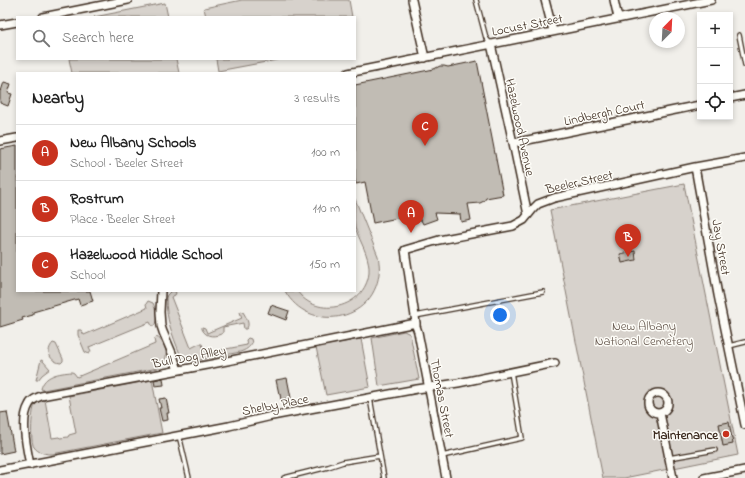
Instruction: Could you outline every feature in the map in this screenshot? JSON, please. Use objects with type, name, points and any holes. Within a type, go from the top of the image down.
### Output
[{"type":"street","points":[[48,16],[128,0]]},
{"type":"street","points":[[412,0],[425,58]]},
{"type":"street","points":[[545,0],[553,31]]},
{"type":"street","points":[[614,0],[618,18]]},
{"type":"street","name":"Locust Street","points":[[353,72],[711,0]]},
{"type":"street","points":[[0,26],[16,22]]},
{"type":"street","name":"Hazelwood Avenue","points":[[491,44],[528,215]]},
{"type":"street","points":[[733,97],[745,95]]},
{"type":"street","name":"Lindbergh Court","points":[[513,143],[697,105]]},
{"type":"street","points":[[0,141],[16,138]]},
{"type":"street","name":"Beeler Street","points":[[416,319],[405,250],[440,240],[513,226],[524,220],[532,208],[554,198],[696,167],[745,158]]},
{"type":"street","name":"Jay Street","points":[[696,167],[718,295],[745,425]]},
{"type":"street","points":[[161,292],[161,326],[178,370]]},
{"type":"street","name":"Bull Dog Alley","points":[[30,465],[26,447],[25,417],[29,404],[34,399],[41,396],[178,370],[416,319]]},
{"type":"street","name":"Thomas Street","points":[[416,319],[416,326],[446,478]]},
{"type":"street","name":"Shelby Place","points":[[0,470],[272,416],[429,388],[555,363]]},
{"type":"street","points":[[660,413],[673,478]]},
{"type":"street","points":[[704,478],[745,470]]},
{"type":"lane","points":[[476,0],[486,38],[491,44]]},
{"type":"lane","points":[[739,35],[745,65]]},
{"type":"lane","points":[[416,319],[543,292]]},
{"type":"lane","points":[[729,346],[745,342]]},
{"type":"lane","points":[[442,456],[522,438],[510,372]]},
{"type":"lane","points":[[370,398],[384,478]]},
{"type":"lane","points":[[179,435],[189,478]]},
{"type":"lane","points":[[669,458],[715,450]]},
{"type":"lane","points":[[284,478],[343,462],[380,456]]},
{"type":"green space","points":[[242,0],[349,0],[352,16],[206,16],[204,8]]},
{"type":"green space","points":[[165,3],[168,16],[99,16]]},
{"type":"green space","points":[[69,60],[176,60],[179,72],[72,72]]},
{"type":"green space","points":[[216,60],[277,60],[218,71]]},
{"type":"green space","name":"New Albany National Cemetery","points":[[684,184],[738,455],[624,478],[603,478],[550,210]]},
{"type":"green space","points":[[356,201],[378,256],[379,265],[379,274],[374,291],[365,303],[353,312],[338,317],[323,317],[309,313],[295,304],[286,292],[298,292],[306,300],[316,305],[328,307],[339,306],[350,302],[359,295],[366,285],[369,268],[366,253],[356,230]]},
{"type":"green space","points":[[170,292],[176,293],[171,297],[191,348],[202,344],[205,353],[247,345],[246,340],[248,338],[251,339],[251,345],[247,349],[240,352],[195,361],[188,360],[180,354],[172,333],[166,306],[167,295]]},
{"type":"green space","points":[[148,301],[153,303],[155,309],[156,318],[154,326],[152,326],[150,322],[89,347],[91,351],[89,354],[85,352],[78,335],[78,330],[81,330],[84,335],[147,308],[146,304]]},
{"type":"green space","points":[[242,311],[248,321],[246,329],[244,329],[243,323],[223,327],[223,333],[211,336],[206,334],[202,329],[202,327],[205,328],[207,333],[242,318],[240,312]]},
{"type":"green space","points":[[404,331],[410,334],[419,379],[379,386],[372,338]]},
{"type":"green space","points":[[156,337],[163,342],[166,354],[165,360],[158,368],[43,390],[41,389],[45,381],[53,376],[72,372],[77,377],[155,344],[154,339]]},
{"type":"green space","points":[[361,339],[370,387],[326,395],[316,347]]},
{"type":"green space","points":[[53,343],[56,344],[63,359],[61,363],[54,361],[50,356],[49,349]]},
{"type":"green space","points":[[41,360],[50,369],[38,380],[36,380]]},
{"type":"green space","points":[[152,380],[162,433],[52,454],[40,452],[34,447],[32,439],[32,425],[34,406],[37,402],[45,400],[52,438],[68,437],[69,435],[76,433],[69,396]]},
{"type":"building","points":[[477,61],[503,195],[486,198],[480,203],[468,204],[471,220],[461,222],[460,214],[435,213],[437,219],[423,224],[421,220],[409,221],[408,216],[373,223],[365,182],[356,184],[356,85],[434,69],[440,66],[448,67]]},
{"type":"building","points":[[4,82],[11,84],[8,93],[12,94],[8,106],[0,103],[0,90],[1,91]]},
{"type":"building","points":[[16,146],[16,292],[90,292],[93,301],[80,305],[78,299],[33,312],[33,315],[22,318],[23,320],[0,327],[0,149]]},
{"type":"building","points":[[635,251],[636,260],[622,263],[620,254]]},
{"type":"building","points":[[271,305],[289,311],[286,320],[268,313]]},
{"type":"building","points":[[163,378],[164,385],[155,386],[154,380]]},
{"type":"building","points":[[287,378],[291,398],[281,400],[276,380]]},
{"type":"building","points":[[166,398],[169,413],[167,413],[168,420],[162,421],[159,408],[161,408],[159,399]]},
{"type":"building","points":[[7,412],[14,451],[0,454],[0,413]]},
{"type":"building","name":"Maintenance","points":[[729,422],[733,444],[723,446],[719,424]]},
{"type":"place","name":"Hazelwood Middle School","points":[[425,146]]},
{"type":"place","name":"New Albany Schools","points":[[411,233]]},
{"type":"place","name":"Rostrum","points":[[628,257]]},
{"type":"place","name":"Maintenance","points":[[726,434]]}]
